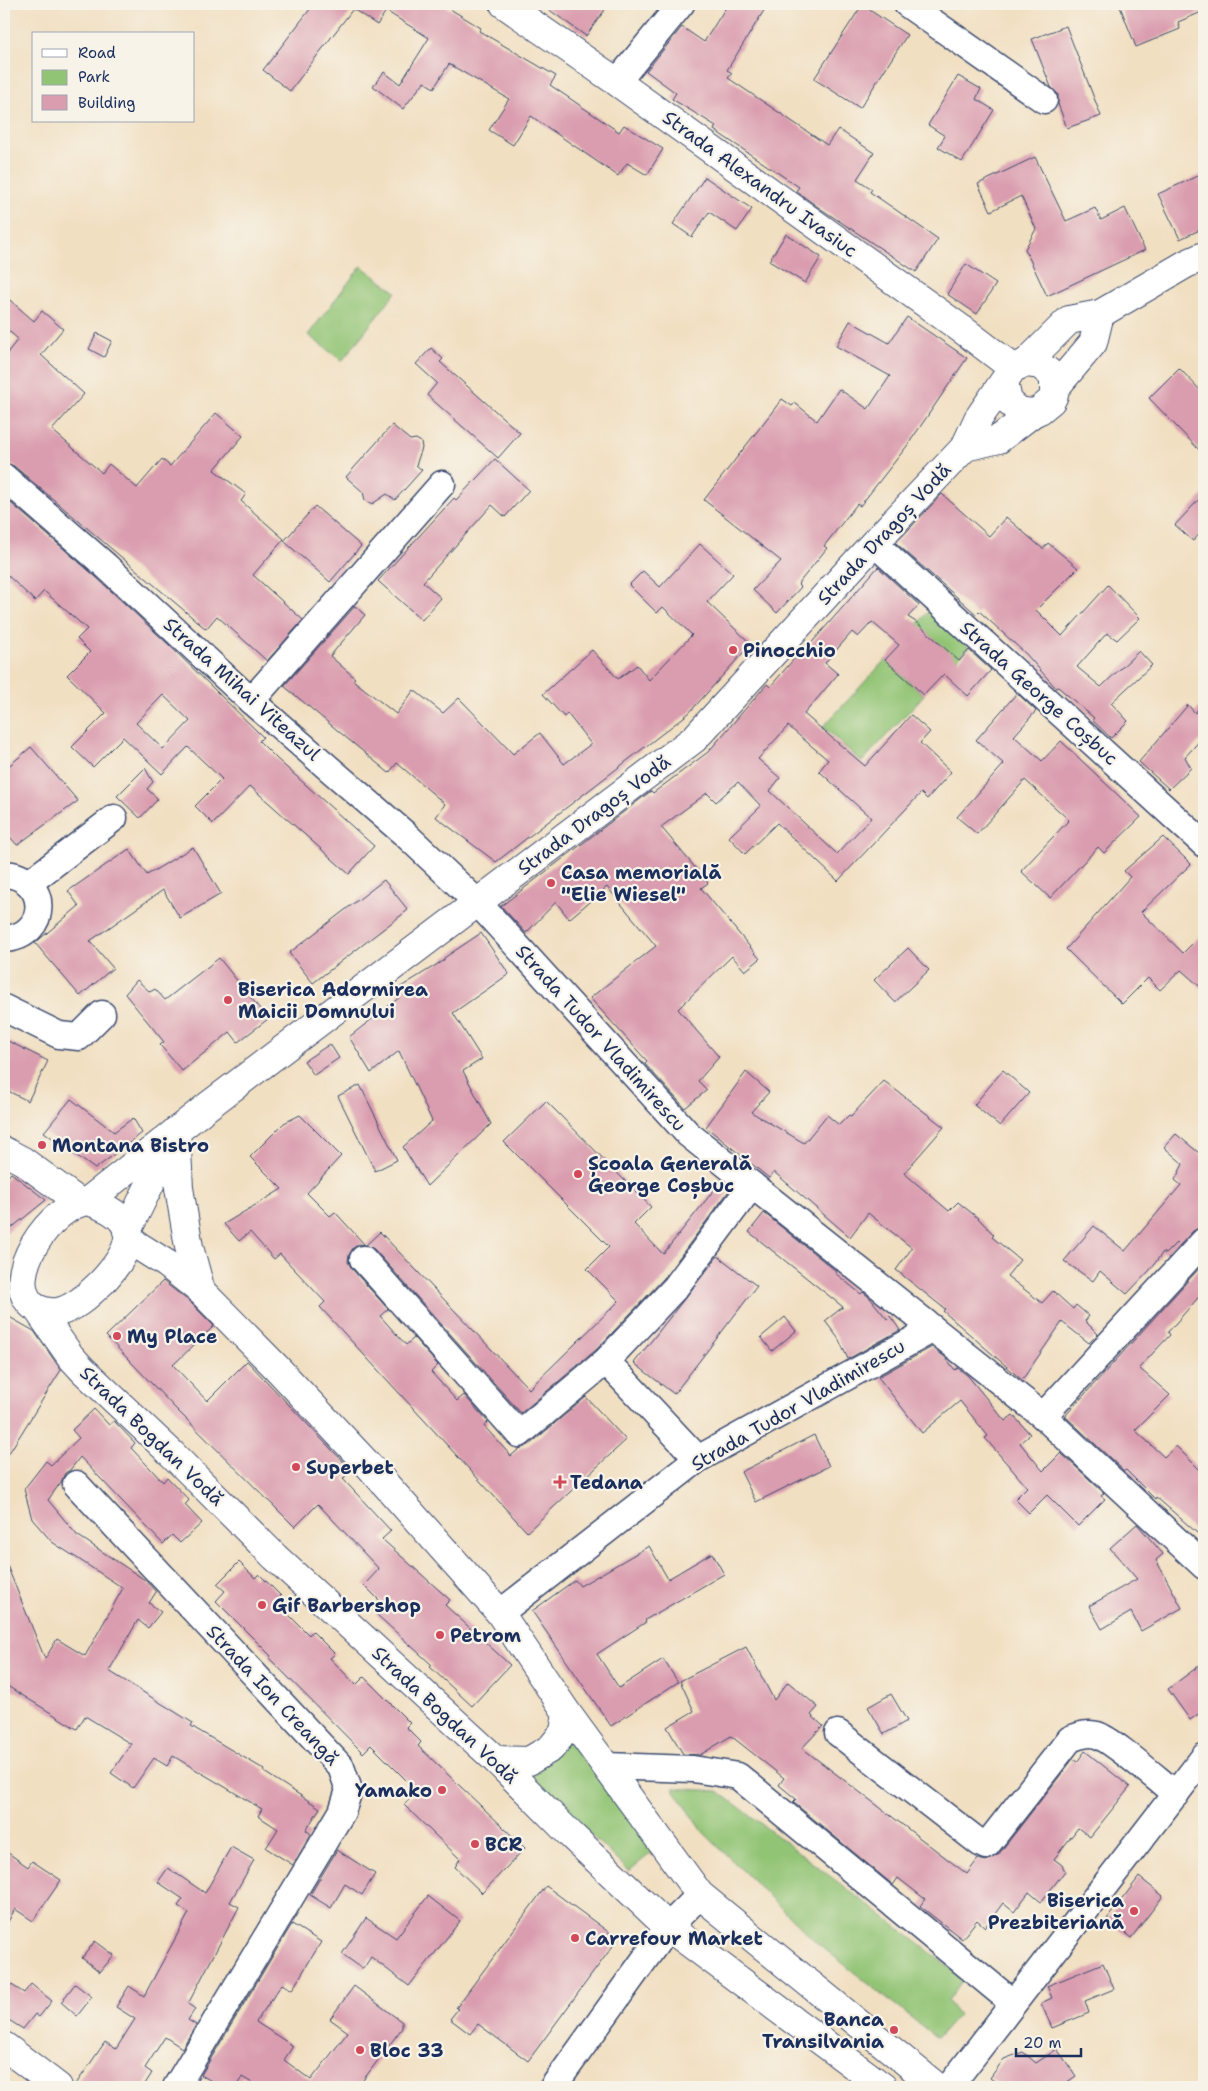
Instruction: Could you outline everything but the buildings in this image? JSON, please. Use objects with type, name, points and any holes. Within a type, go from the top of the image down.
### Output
[{"type":"main road","name":"Strada Alexandru Ivasiuc","points":[[504,4],[617,82],[959,327],[1015,370]]},
{"type":"main road","name":"Strada Dragoș Vodă","points":[[84,1202],[694,739],[965,447],[978,419],[1015,370],[1069,320],[1100,314],[1186,264],[1204,256]]},
{"type":"main road","points":[[1055,388],[1054,380],[1046,368],[1040,364],[1015,370],[1004,387],[1008,401],[1019,411],[1034,413],[1046,407],[1051,401],[1055,388],[1093,344],[1100,314]]},
{"type":"main road","name":"Strada Dragoș Vodă","points":[[965,447],[999,439],[1034,413]]},
{"type":"main road","name":"Strada Dragoș Vodă","points":[[128,1235],[176,1131]]},
{"type":"main road","points":[[176,1131],[179,1188],[189,1247],[201,1291]]},
{"type":"main road","points":[[4,1151],[23,1161],[84,1202],[113,1213],[122,1221],[128,1235],[201,1291],[371,1468],[500,1613],[567,1713],[700,1895],[937,2087]]},
{"type":"main road","points":[[84,1202],[71,1206],[54,1219],[38,1234],[25,1251],[17,1269],[21,1300],[48,1312],[73,1307],[116,1267],[123,1257],[128,1235]]},
{"type":"main road","name":"Strada Bogdan Vodă","points":[[21,1300],[83,1370],[172,1454],[274,1557],[496,1760],[572,1836],[668,1927],[882,2087]]},
{"type":"main road","points":[[496,1760],[529,1761],[551,1748],[564,1732],[567,1713]]},
{"type":"main road","points":[[4,2046],[58,2087]]},
{"type":"street","points":[[617,82],[681,4]]},
{"type":"street","points":[[907,4],[1044,100]]},
{"type":"street","name":"Strada Mihai Viteazul","points":[[4,477],[106,566],[251,701],[406,835],[478,903]]},
{"type":"street","points":[[251,701],[442,484]]},
{"type":"street","name":"Strada George Coșbuc","points":[[874,543],[1204,844]]},
{"type":"street","points":[[29,883],[114,818]]},
{"type":"street","points":[[4,874],[18,876],[29,883],[37,894],[39,908],[36,922],[27,932],[14,938],[4,939]]},
{"type":"street","name":"Strada Tudor Vladimirescu","points":[[478,903],[688,1134],[1043,1416],[1204,1566]]},
{"type":"street","points":[[4,1008],[58,1035],[79,1037],[102,1014]]},
{"type":"street","points":[[363,1259],[519,1434],[606,1361],[675,1288],[752,1185]]},
{"type":"street","points":[[1043,1416],[1204,1242]]},
{"type":"street","name":"Strada Tudor Vladimirescu","points":[[500,1613],[698,1459],[933,1328]]},
{"type":"street","points":[[606,1361],[698,1459]]},
{"type":"street","name":"Strada Ion Creangă","points":[[76,1484],[341,1767],[348,1790],[342,1812],[176,2087]]},
{"type":"street","points":[[838,1733],[986,1846],[1070,1739],[1084,1734],[1097,1735],[1176,1794]]},
{"type":"street","points":[[949,2087],[1204,1757]]},
{"type":"street","points":[[606,1766],[694,1768],[738,1776],[1014,2003]]},
{"type":"street","points":[[553,2087],[668,1927],[700,1895]]},
{"type":"green space","points":[[361,266],[396,292],[342,361],[308,335]]},
{"type":"green space","points":[[929,611],[969,647],[952,665],[946,651],[938,642],[913,629]]},
{"type":"green space","points":[[885,660],[924,695],[862,762],[823,727]]},
{"type":"green space","points":[[567,1739],[655,1850],[629,1871],[528,1776]]},
{"type":"green space","points":[[673,1788],[718,1791],[964,1978],[948,2001],[958,2015],[937,2038],[817,1943],[704,1833]]},
{"type":"place","name":"Pinocchio","points":[[733,650]]},
{"type":"place","name":"Casa memorială \"Elie Wiesel\"","points":[[551,883]]},
{"type":"place","name":"Biserica Adormirea Maicii Domnului","points":[[228,1000]]},
{"type":"place","name":"Montana Bistro","points":[[42,1145]]},
{"type":"place","name":"Școala Generală George Coșbuc","points":[[578,1174]]},
{"type":"place","name":"My Place","points":[[117,1336]]},
{"type":"place","name":"Superbet","points":[[296,1467]]},
{"type":"place","name":"Tedana","points":[[560,1482]]},
{"type":"place","name":"Gif Barbershop","points":[[262,1605]]},
{"type":"place","name":"Petrom","points":[[440,1635]]},
{"type":"place","name":"Yamako","points":[[442,1790]]},
{"type":"place","name":"BCR","points":[[475,1844]]},
{"type":"place","name":"Biserica Prezbiteriană","points":[[1134,1911]]},
{"type":"place","name":"Carrefour Market","points":[[575,1938]]},
{"type":"place","name":"Banca Transilvania","points":[[894,2030]]},
{"type":"place","name":"Bloc 33","points":[[360,2050]]}]
